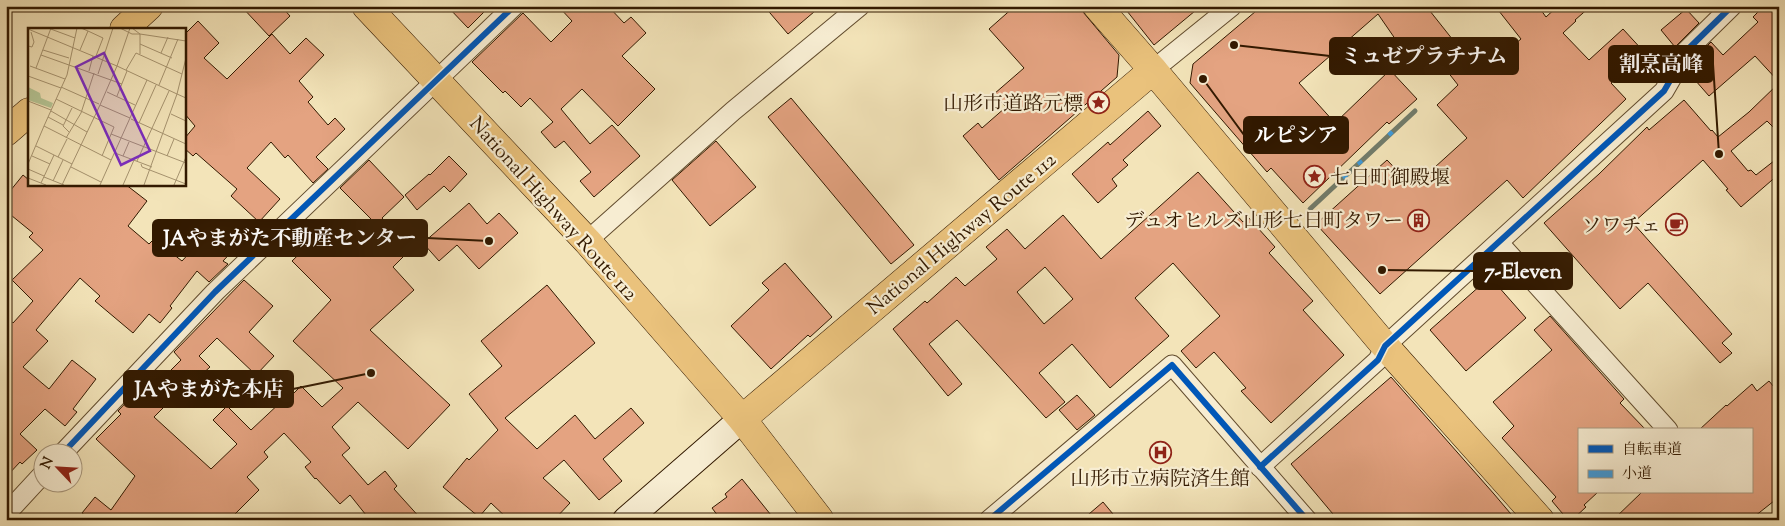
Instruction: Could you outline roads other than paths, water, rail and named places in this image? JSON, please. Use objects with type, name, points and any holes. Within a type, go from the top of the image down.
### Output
[{"type":"main road","points":[[125,28],[149,6]]},
{"type":"main road","name":"National Highway Route 112","points":[[366,6],[587,242],[742,419],[1153,70]]},
{"type":"main road","points":[[1097,6],[1385,346],[1540,520]]},
{"type":"main road","points":[[6,132],[28,113]]},
{"type":"main road","points":[[742,419],[820,520]]},
{"type":"street","points":[[71,444],[215,292],[514,6]]},
{"type":"street","points":[[587,242],[733,111],[860,6]]},
{"type":"street","points":[[1153,70],[1232,6]]},
{"type":"street","points":[[1260,467],[1378,360],[1385,346],[1664,91],[1675,72],[1680,57],[1732,6]]},
{"type":"street","points":[[1499,243],[1666,428]]},
{"type":"street","points":[[990,520],[1172,365],[1307,520]]},
{"type":"street","points":[[626,520],[742,419]]},
{"type":"street","points":[[6,514],[32,486]]},
{"type":"waterway","points":[[1310,209],[1415,111]]},
{"type":"place","name":"ミュゼプラチナム","points":[[1234,45]]},
{"type":"place","name":"ルピシア","points":[[1203,79]]},
{"type":"place","name":"山形市道路元標","points":[[1099,103]]},
{"type":"place","name":"割烹高峰","points":[[1719,154]]},
{"type":"place","name":"七日町御殿堰","points":[[1314,177]]},
{"type":"place","name":"デュオヒルズ山形七日町タワー","points":[[1419,220]]},
{"type":"place","name":"ソワチェ","points":[[1677,225]]},
{"type":"place","name":"JAやまがた不動産センター","points":[[489,241]]},
{"type":"place","name":"7-Eleven","points":[[1382,270]]},
{"type":"place","name":"JAやまがた本店","points":[[371,373]]},
{"type":"place","name":"山形市立病院済生館","points":[[1160,452]]}]
